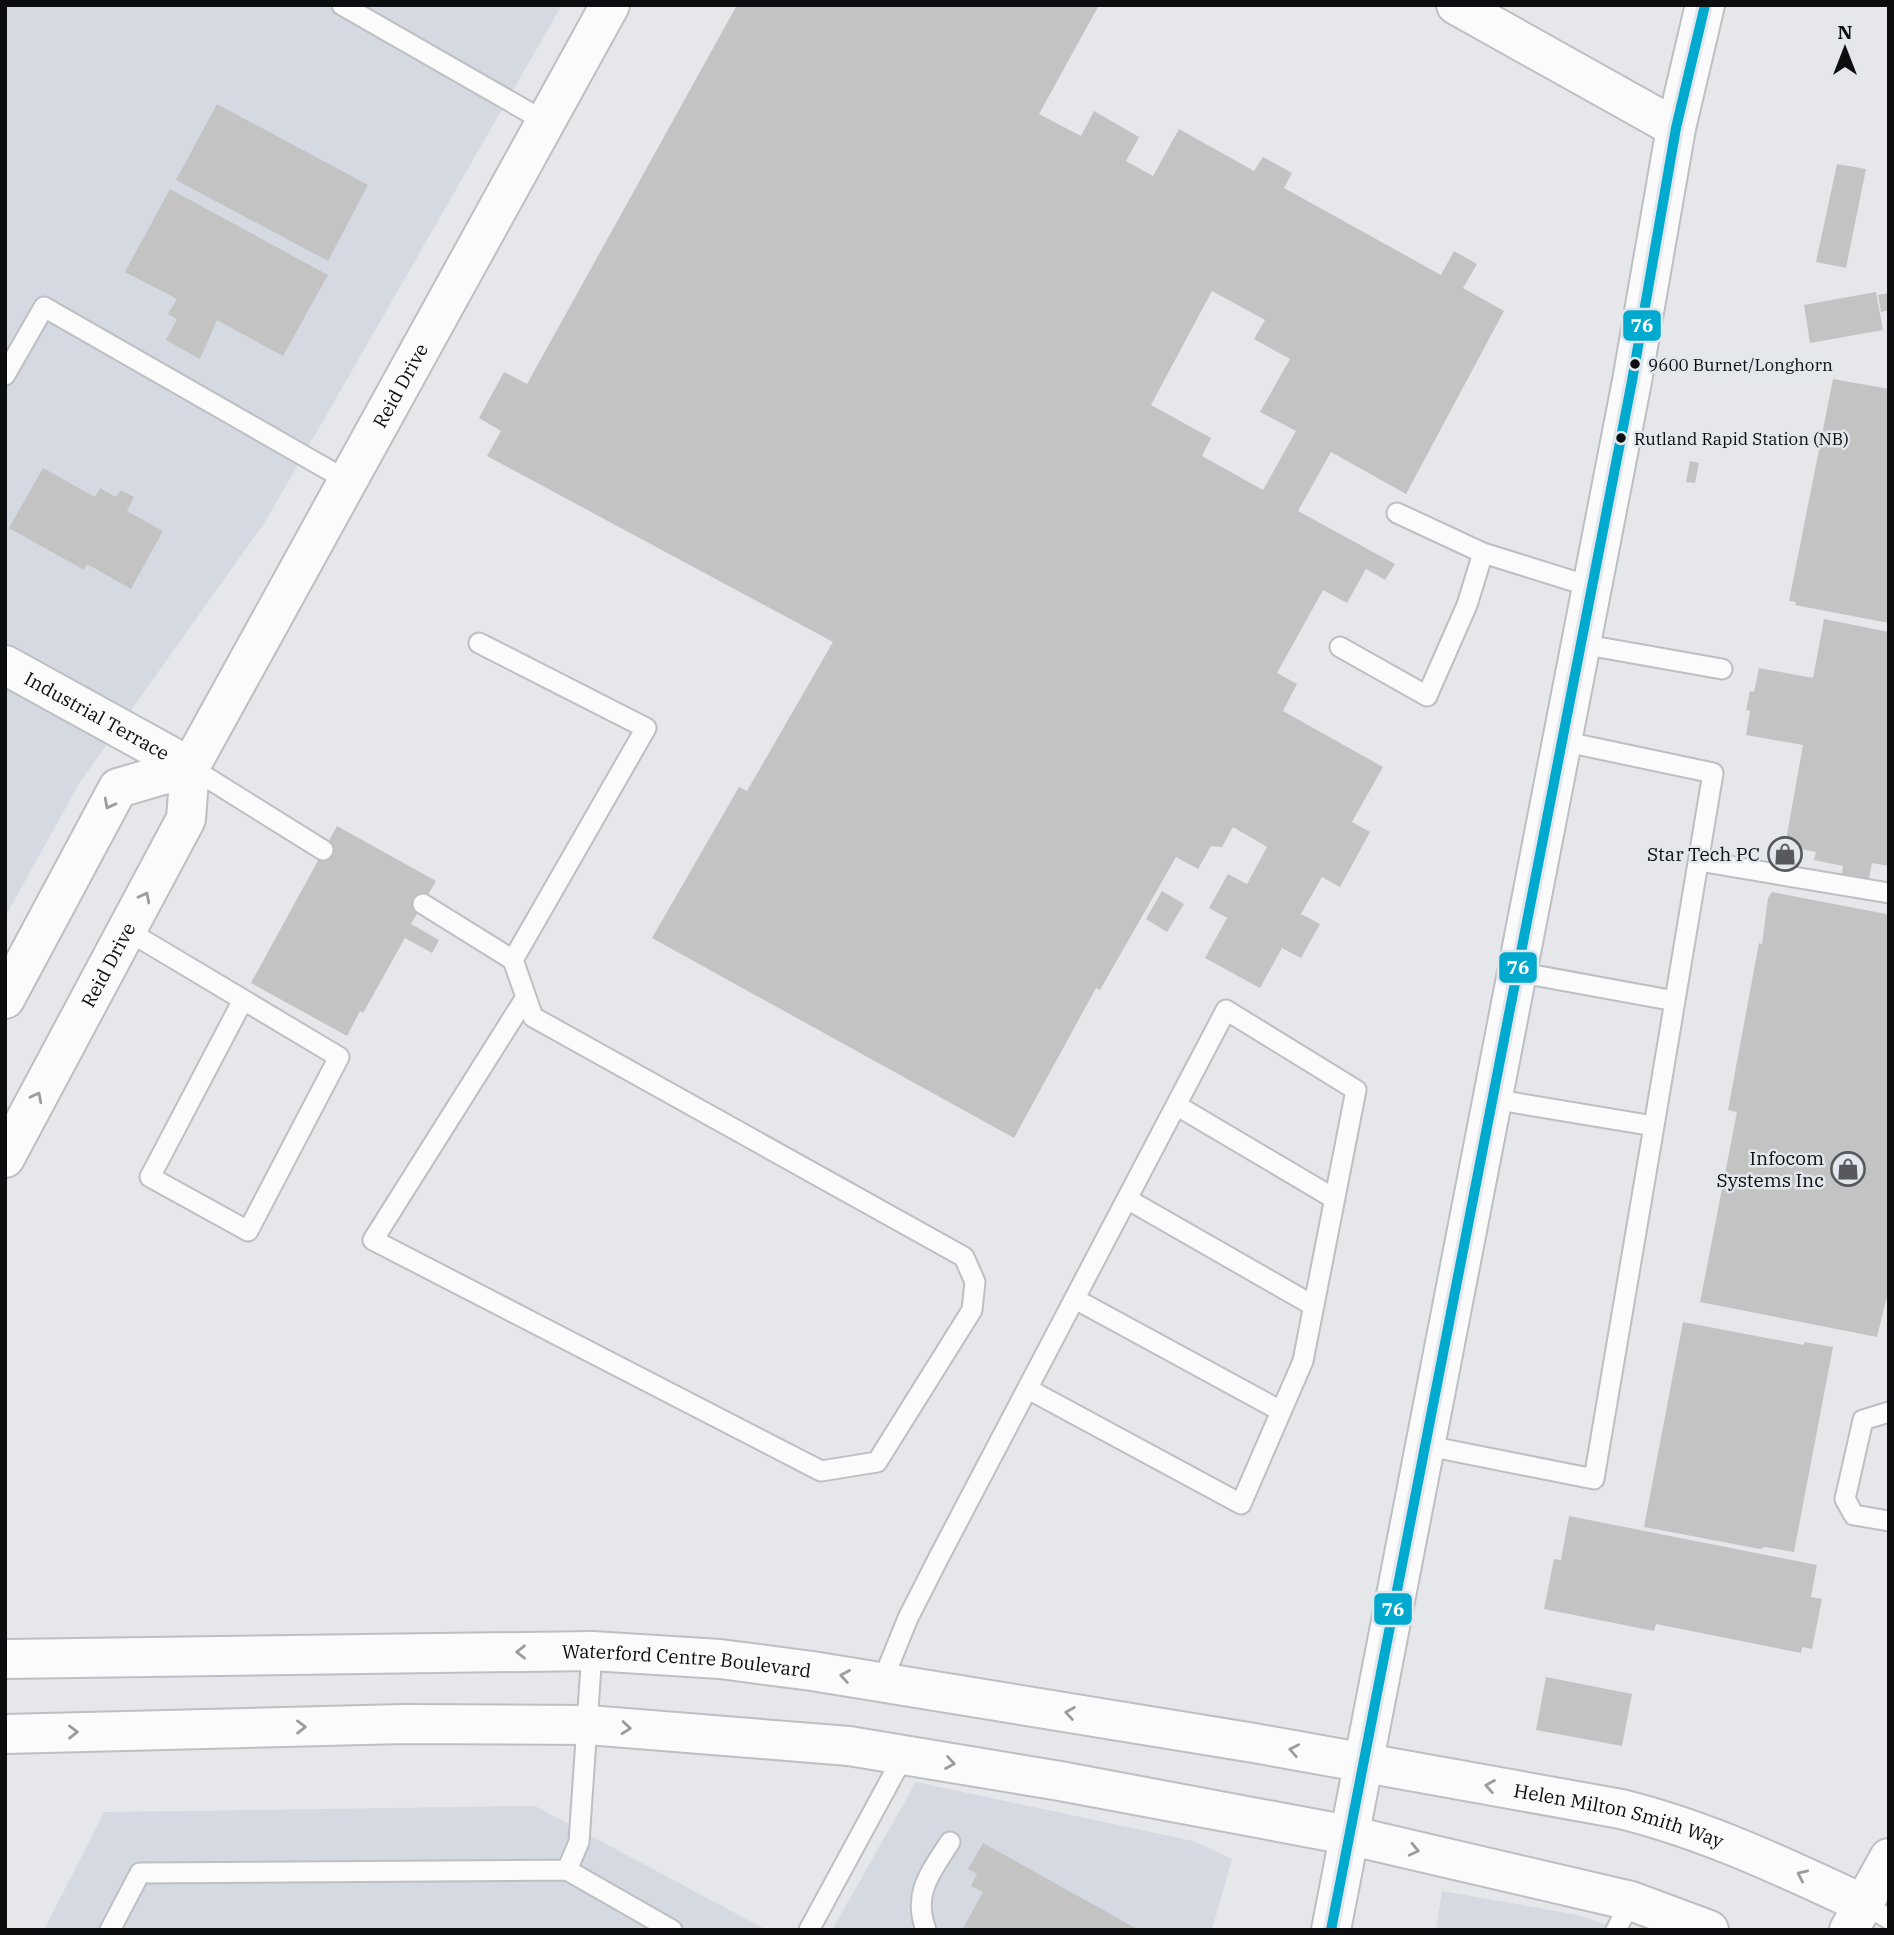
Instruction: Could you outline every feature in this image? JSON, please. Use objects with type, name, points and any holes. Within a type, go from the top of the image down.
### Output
[{"type":"street","name":"Reid Drive","points":[[5,1158],[186,819],[190,767],[610,5]]},
{"type":"street","points":[[1456,5],[1676,128]]},
{"type":"street","points":[[1331,1930],[1361,1763],[1592,587],[1676,128],[1705,5]]},
{"type":"street","name":"Industrial Terrace","points":[[5,665],[190,767]]},
{"type":"street","points":[[5,999],[118,788],[190,767]]},
{"type":"street","name":"Waterford Centre Boulevard","points":[[5,1659],[592,1651],[720,1659],[882,1682],[1361,1763]]},
{"type":"street","points":[[5,1734],[404,1724],[588,1725],[849,1746],[1348,1835],[1624,1915],[1709,1930]]},
{"type":"street","name":"Helen Milton Smith Way","points":[[1361,1763],[1620,1808],[1667,1820],[1746,1850],[1867,1918]]},
{"type":"street","points":[[1867,1918],[1889,1858]]},
{"type":"lane","points":[[342,5],[546,122]]},
{"type":"lane","points":[[5,375],[44,307],[348,481]]},
{"type":"lane","points":[[1397,513],[1483,553],[1592,587]]},
{"type":"lane","points":[[1340,648],[1427,696],[1467,606],[1483,553]]},
{"type":"lane","points":[[479,643],[646,728],[513,960]]},
{"type":"lane","points":[[1581,644],[1722,669]]},
{"type":"lane","points":[[1423,1445],[1594,1479],[1713,774],[1562,741]]},
{"type":"lane","points":[[190,767],[323,850]]},
{"type":"lane","points":[[1699,860],[1889,892]]},
{"type":"lane","points":[[423,904],[513,960],[526,997],[533,1017],[964,1257],[975,1282],[972,1310],[877,1462],[821,1471],[373,1240],[526,997]]},
{"type":"lane","points":[[128,931],[339,1057],[248,1231],[150,1177],[243,1000]]},
{"type":"lane","points":[[1517,972],[1675,1002]]},
{"type":"lane","points":[[882,1682],[908,1618],[1226,1010],[1356,1090],[1303,1360],[1241,1504],[1028,1389]]},
{"type":"lane","points":[[1492,1099],[1654,1126]]},
{"type":"lane","points":[[1176,1105],[1335,1199]]},
{"type":"lane","points":[[1127,1199],[1314,1306]]},
{"type":"lane","points":[[1074,1299],[1281,1411]]},
{"type":"lane","points":[[1889,1412],[1863,1420],[1845,1499],[1854,1515],[1889,1521]]},
{"type":"lane","points":[[567,1870],[579,1842],[592,1651]]},
{"type":"lane","points":[[809,1930],[904,1755]]},
{"type":"lane","points":[[926,1930],[920,1914],[923,1884],[950,1842]]},
{"type":"lane","points":[[110,1930],[140,1873],[567,1870],[672,1930]]},
{"type":"shaded area","points":[[5,5],[562,5],[265,522],[80,782],[5,917]]},
{"type":"shaded area","points":[[916,1782],[1193,1841],[1232,1859],[1212,1930],[832,1930]]},
{"type":"shaded area","points":[[535,1806],[767,1930],[44,1930],[104,1812]]},
{"type":"shaded area","points":[[1442,1891],[1578,1915],[1622,1930],[1436,1930]]},
{"type":"building","points":[[737,5],[1099,5],[1039,114],[1081,136],[1094,111],[1139,137],[1126,161],[1153,176],[1179,129],[1254,171],[1263,157],[1292,173],[1284,188],[1441,275],[1454,251],[1477,264],[1463,288],[1504,311],[1406,494],[1331,452],[1298,511],[1395,564],[1385,580],[1366,569],[1347,603],[1323,590],[1277,673],[1297,684],[1283,711],[1383,767],[1352,822],[1370,832],[1340,887],[1322,877],[1301,914],[1320,924],[1301,958],[1282,948],[1260,988],[1205,958],[1227,918],[1209,908],[1228,874],[1247,884],[1267,847],[1233,827],[1222,847],[1211,846],[1198,869],[1176,857],[1100,990],[1096,988],[1014,1138],[652,938],[739,787],[747,791],[833,642],[487,456],[501,431],[479,418],[504,372],[527,384]],"holes":[[[1212,291],[1265,320],[1254,339],[1290,359],[1260,412],[1296,431],[1263,490],[1202,456],[1211,438],[1151,405]]]},
{"type":"building","points":[[217,104],[368,185],[328,261],[176,180]]},
{"type":"building","points":[[1837,164],[1866,169],[1846,268],[1816,262]]},
{"type":"building","points":[[170,189],[328,275],[283,356],[217,320],[200,359],[166,340],[177,319],[168,314],[177,299],[125,272]]},
{"type":"building","points":[[1876,292],[1883,330],[1810,343],[1804,305]]},
{"type":"building","points":[[1889,293],[1889,310],[1881,312],[1878,295]]},
{"type":"building","points":[[1833,379],[1889,389],[1889,623],[1795,605],[1796,602],[1789,601]]},
{"type":"building","points":[[1690,461],[1699,463],[1695,483],[1686,482]]},
{"type":"building","points":[[43,468],[95,497],[100,488],[116,497],[121,490],[134,497],[127,511],[163,531],[131,589],[87,564],[84,570],[9,528]]},
{"type":"building","points":[[1824,619],[1889,632],[1889,866],[1872,863],[1868,883],[1841,878],[1843,866],[1814,860],[1816,852],[1785,846],[1803,745],[1746,735],[1750,711],[1746,710],[1750,691],[1754,692],[1759,668],[1813,678]]},
{"type":"building","points":[[337,826],[436,881],[411,924],[439,940],[432,953],[405,938],[347,1036],[251,983]]},
{"type":"building","points":[[1162,891],[1184,904],[1167,932],[1146,919]]},
{"type":"building","points":[[1772,892],[1886,914],[1889,918],[1889,1288],[1877,1337],[1700,1302],[1737,1112],[1728,1110],[1759,943],[1762,944],[1768,898]]},
{"type":"building","points":[[1683,1322],[1804,1345],[1804,1342],[1833,1347],[1794,1552],[1765,1547],[1760,1549],[1644,1527]]},
{"type":"building","points":[[1569,1516],[1817,1565],[1811,1597],[1822,1599],[1812,1649],[1802,1647],[1801,1653],[1656,1624],[1654,1631],[1544,1609],[1554,1559],[1561,1560]]},
{"type":"building","points":[[1546,1677],[1632,1694],[1622,1746],[1536,1730]]},
{"type":"building","points":[[983,1843],[1139,1930],[962,1930],[983,1892],[971,1886],[977,1874],[968,1869]]},
{"type":"transit line","name":"76","points":[[1331,1930],[1632,381],[1676,128],[1705,5]]},
{"type":"place","name":"9600 Burnet/Longhorn","points":[[1635,364]]},
{"type":"place","name":"Rutland Rapid Station (NB)","points":[[1621,438]]},
{"type":"place","name":"Star Tech PC","points":[[1785,854]]},
{"type":"place","name":"Infocom Systems Inc","points":[[1848,1169]]}]
